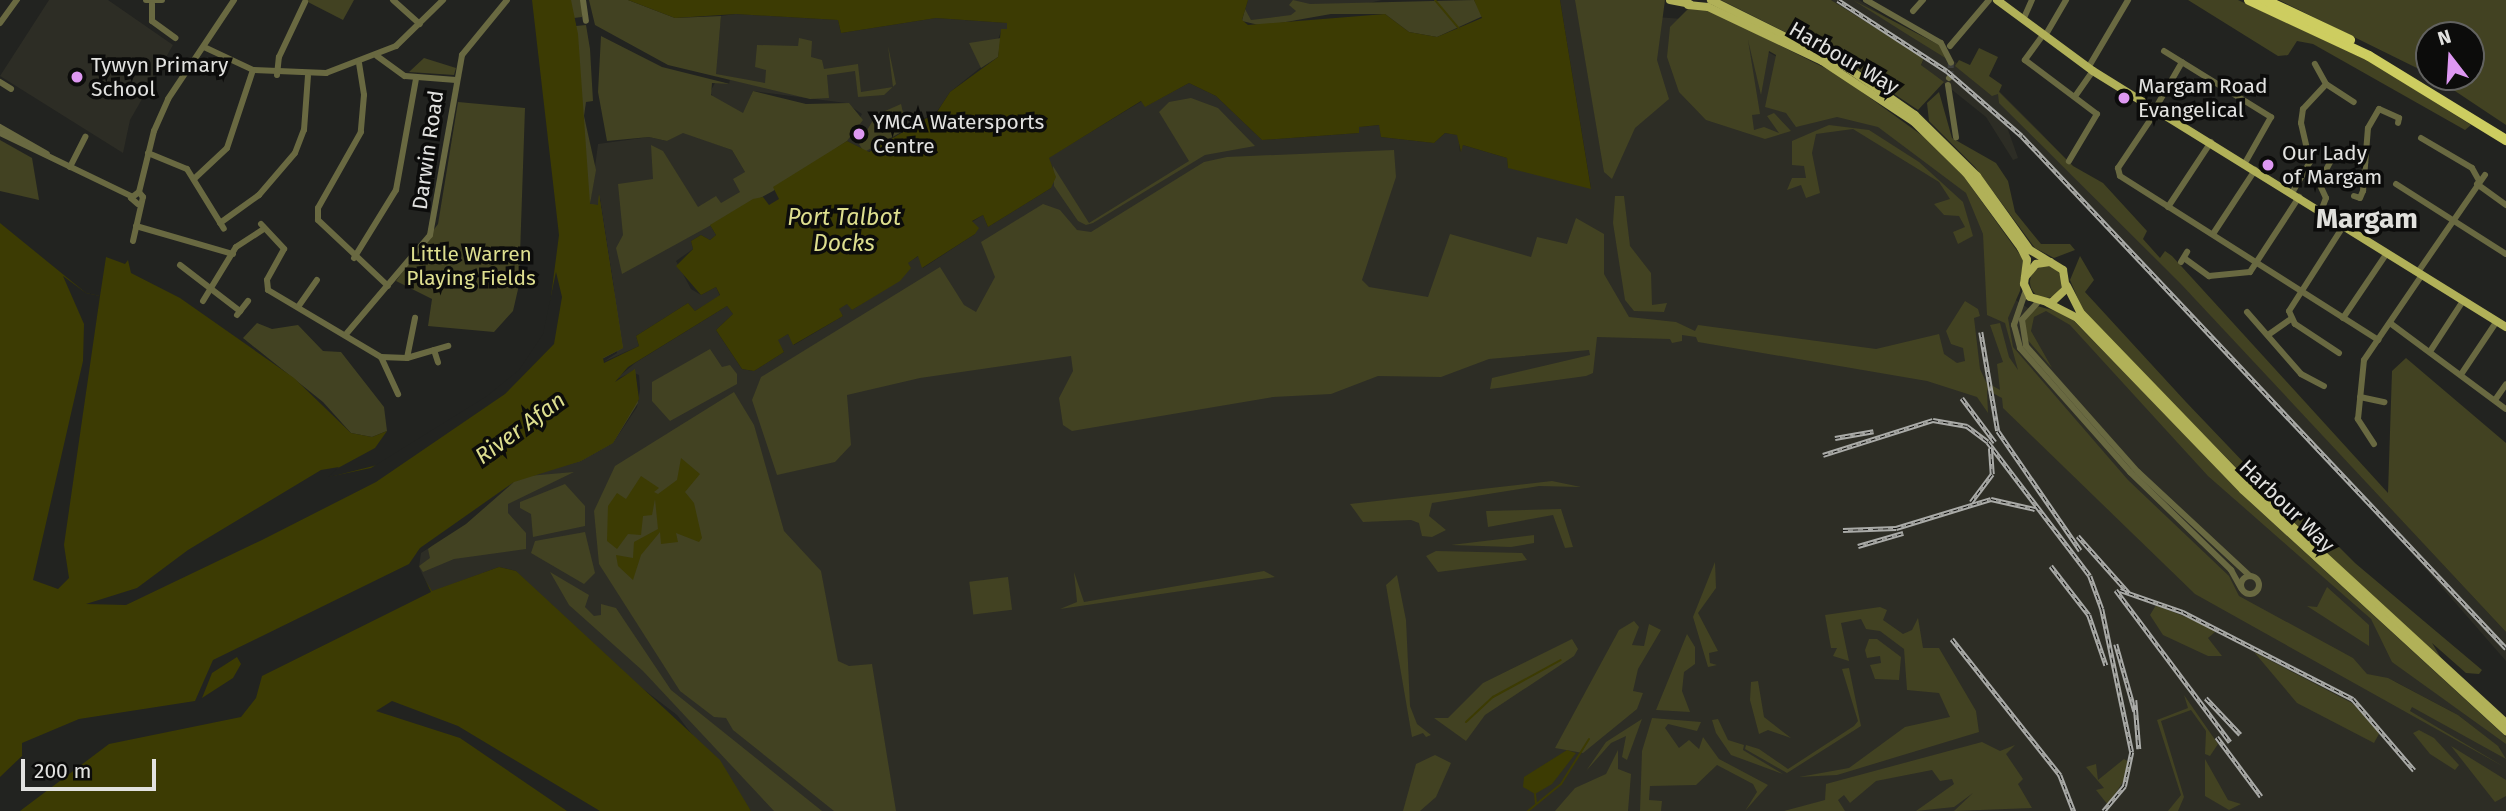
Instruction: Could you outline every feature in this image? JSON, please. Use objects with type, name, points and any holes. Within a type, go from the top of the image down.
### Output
[{"type":"highway","points":[[2249,0],[2369,56],[2506,132]]},
{"type":"highway","points":[[2265,0],[2383,57],[2478,118],[2506,140]]},
{"type":"main road","name":"Harbour Way","points":[[1670,0],[1708,6],[1822,61],[1905,115],[1946,151],[1994,209],[2025,254],[2025,277]]},
{"type":"main road","name":"Harbour Way","points":[[1711,0],[1839,64],[1897,101],[1957,155],[2030,250],[2050,262]]},
{"type":"main road","points":[[1997,0],[2091,69],[2506,327]]},
{"type":"main road","points":[[2050,262],[2063,271],[2067,285],[2060,298],[2048,303],[2038,302],[2026,289],[2025,277],[2036,264],[2050,262]]},
{"type":"main road","name":"Harbour Way","points":[[2067,285],[2080,312],[2245,483],[2506,723]]},
{"type":"main road","name":"Harbour Way","points":[[2048,303],[2077,318],[2280,526],[2506,731]]},
{"type":"street","points":[[0,23],[17,0]]},
{"type":"street","points":[[139,192],[148,152],[168,99],[234,0]]},
{"type":"street","points":[[393,0],[420,24]]},
{"type":"street","points":[[204,47],[253,70],[277,75],[308,76],[377,56],[420,24],[443,0]]},
{"type":"street","name":"Darwin Road","points":[[347,333],[388,286],[437,218],[456,80],[472,38],[507,0]]},
{"type":"street","points":[[583,0],[586,21]]},
{"type":"street","points":[[1866,0],[1948,47],[1951,62]]},
{"type":"street","points":[[1913,11],[1923,0]]},
{"type":"street","points":[[1948,47],[1989,0]]},
{"type":"street","points":[[2023,20],[2032,0]]},
{"type":"street","points":[[2066,0],[2025,60],[2076,95],[2098,114],[2069,161]]},
{"type":"street","points":[[2076,95],[2127,0]]},
{"type":"street","points":[[155,2],[152,21],[176,38]]},
{"type":"street","points":[[277,75],[279,57],[305,2]]},
{"type":"street","points":[[2164,51],[2271,117],[2245,163]]},
{"type":"street","points":[[377,56],[416,79],[456,80]]},
{"type":"street","points":[[2182,62],[2117,173],[2378,341]]},
{"type":"street","points":[[359,63],[364,95],[361,132],[318,208],[318,220],[354,258],[388,286]]},
{"type":"street","points":[[2315,64],[2326,84],[2354,102]]},
{"type":"street","points":[[194,180],[227,148],[253,70]]},
{"type":"street","points":[[148,152],[180,163],[194,180],[222,226],[259,195],[295,153],[304,130],[308,76]]},
{"type":"street","points":[[354,258],[396,190],[416,79]]},
{"type":"street","points":[[1949,80],[1956,137]]},
{"type":"street","points":[[0,82],[11,89]]},
{"type":"street","points":[[2184,257],[2209,276],[2225,278],[2250,272],[2295,195],[2310,163],[2301,123],[2304,108],[2326,84]]},
{"type":"street","points":[[2354,196],[2360,198],[2363,191],[2368,128],[2379,109],[2399,118],[2398,123]]},
{"type":"street","points":[[0,130],[131,196],[138,204]]},
{"type":"street","points":[[70,167],[85,137]]},
{"type":"street","points":[[2421,138],[2473,168],[2506,205]]},
{"type":"street","points":[[2168,207],[2211,142]]},
{"type":"street","points":[[2321,211],[2326,198],[2319,183],[2330,162],[2337,156],[2365,163]]},
{"type":"street","points":[[2213,234],[2255,170]]},
{"type":"street","points":[[2370,443],[2360,428],[2364,360],[2390,323],[2451,218],[2480,179]]},
{"type":"street","points":[[2396,184],[2506,254]]},
{"type":"street","points":[[131,196],[139,192]]},
{"type":"street","points":[[133,241],[138,204],[143,197],[139,192]]},
{"type":"street","points":[[2268,335],[2291,319],[2300,290],[2344,225]]},
{"type":"street","points":[[202,301],[233,254],[262,227],[284,249],[267,285],[323,325],[347,333],[381,357],[398,390]]},
{"type":"street","points":[[126,232],[135,230],[233,254]]},
{"type":"street","points":[[2343,318],[2387,253]]},
{"type":"street","points":[[185,265],[239,313],[248,301]]},
{"type":"street","points":[[298,307],[316,282],[322,290]]},
{"type":"street","points":[[2026,289],[2014,324],[2021,348],[2130,472],[2231,570],[2241,588],[2248,594],[2257,590],[2258,581],[2138,472],[2029,349],[2022,320],[2038,302]]},
{"type":"street","points":[[2431,350],[2463,301]]},
{"type":"street","points":[[2248,316],[2301,374],[2319,387]]},
{"type":"street","points":[[2291,319],[2340,353]]},
{"type":"street","points":[[2462,373],[2497,321]]},
{"type":"street","points":[[407,358],[411,322]]},
{"type":"street","points":[[2390,323],[2431,350],[2506,409]]},
{"type":"street","points":[[381,357],[407,358],[448,346]]},
{"type":"street","points":[[433,350],[438,362]]},
{"type":"street","points":[[2496,400],[2506,384]]},
{"type":"street","points":[[2360,397],[2380,403]]},
{"type":"street","points":[[2241,588],[2250,576]]},
{"type":"shaded area","name":"Tywyn Primary School","points":[[49,0],[108,0],[173,45],[130,120],[123,153],[0,76]]},
{"type":"shaded area","points":[[1248,0],[1382,0],[1283,23],[1242,20]]},
{"type":"shaded area","points":[[1560,0],[1644,0],[1656,17],[1710,21],[1859,101],[1938,163],[1990,218],[2011,297],[2031,310],[2054,308],[2092,339],[2376,624],[2506,737],[2506,811],[751,811],[677,715],[591,649],[516,571],[499,567],[431,592],[414,563],[418,551],[524,477],[581,461],[613,443],[637,407],[640,389],[639,375],[632,372],[615,380],[635,363],[727,306],[733,314],[716,330],[742,369],[754,371],[784,352],[777,340],[788,334],[794,345],[843,316],[838,309],[848,303],[852,310],[901,278],[910,268],[907,263],[919,256],[923,268],[975,234],[972,222],[983,215],[988,227],[1051,188],[1048,158],[1142,101],[1146,106],[1189,83],[1216,96],[1262,140],[1359,133],[1359,127],[1380,125],[1381,137],[1434,143],[1445,133],[1458,135],[1460,152],[1463,145],[1507,158],[1508,167],[1591,188]],"holes":[[[2392,680],[2458,715],[2502,750]]]},
{"type":"shaded area","points":[[1831,0],[1859,0],[1997,89],[2506,632],[2506,661],[2404,544],[2006,124],[2018,158],[2013,160],[1986,117],[1921,65],[1925,58]]},
{"type":"shaded area","points":[[736,14],[838,20],[841,33],[936,18],[1008,23],[1007,30],[1002,29],[990,60],[950,92],[938,110],[868,152],[847,141],[862,114],[846,103],[753,91],[736,135],[710,92],[716,81],[729,84],[730,79],[715,74],[721,16]]},
{"type":"shaded area","points":[[683,132],[732,150],[758,194],[710,225],[716,235],[710,240],[701,235],[691,241],[693,249],[676,261],[691,289],[701,295],[716,287],[720,296],[695,311],[688,303],[636,336],[639,346],[603,362],[617,353],[614,288],[600,198],[598,205],[590,204],[598,144],[649,137],[667,141]]},
{"type":"green space","points":[[304,0],[354,0],[343,20]]},
{"type":"green space","points":[[559,0],[583,0],[582,17],[574,18],[576,26],[586,25],[590,49],[593,101],[586,102],[584,116],[596,170],[590,204],[598,205],[599,194],[623,348],[602,359]]},
{"type":"green space","points":[[589,0],[628,0],[675,18],[721,16],[716,74],[765,83],[766,70],[755,67],[757,45],[798,46],[799,38],[812,41],[811,57],[822,60],[824,69],[858,64],[861,92],[893,87],[884,95],[858,97],[855,71],[827,75],[829,98],[810,99],[668,65],[595,25]]},
{"type":"green space","points":[[1293,0],[1310,4],[1474,0],[1483,16],[1437,37],[1409,32],[1385,14],[1331,14],[1263,26],[1242,21],[1245,9],[1251,20],[1291,15],[1296,11],[1289,5]]},
{"type":"green space","points":[[1575,0],[1665,0],[1657,60],[1669,99],[1635,128],[1612,179],[1604,172]]},
{"type":"green space","points":[[1721,0],[1831,0],[1924,58],[1921,65],[1944,82],[1918,110],[1851,65]]},
{"type":"green space","points":[[1853,0],[1941,46],[1947,59],[1905,33]]},
{"type":"green space","points":[[2188,0],[2238,0],[2373,63],[2471,125],[2465,130],[2313,44],[2297,41],[2288,55],[2278,56]]},
{"type":"green space","points":[[2279,0],[2506,0],[2506,125],[2455,91],[2485,91],[2485,21],[2415,21],[2415,67]]},
{"type":"green space","points":[[1689,8],[1705,8],[1837,74],[1927,139],[1959,170],[2023,259],[2020,291],[2008,318],[2013,347],[2128,480],[2229,576],[2239,596],[2353,658],[2367,674],[2388,678],[2458,715],[2498,746],[2506,759],[2412,707],[2410,711],[2506,768],[2195,594],[2003,408],[2002,398],[1987,390],[1988,413],[1977,397],[1927,381],[1698,342],[1696,337],[1682,335],[1682,341],[1672,343],[1670,339],[1597,337],[1593,373],[1586,376],[1490,389],[1492,378],[1590,355],[1589,350],[1489,359],[1441,377],[1378,376],[1331,394],[1273,397],[1072,431],[1063,425],[1059,398],[1073,371],[1071,356],[920,378],[847,395],[851,445],[835,462],[777,475],[752,400],[761,377],[940,267],[964,305],[976,312],[995,277],[981,242],[1043,204],[1060,210],[1077,230],[1091,232],[1204,162],[1227,157],[1394,150],[1396,177],[1362,280],[1369,287],[1428,297],[1450,234],[1531,257],[1537,237],[1567,244],[1576,218],[1604,234],[1604,274],[1629,317],[1676,322],[1695,331],[1698,325],[1876,349],[1939,334],[1944,354],[1957,363],[1965,361],[1963,348],[1951,344],[1946,331],[1965,301],[1978,309],[1980,316],[1974,318],[1980,369],[1986,382],[2000,390],[1997,364],[2003,362],[1990,325],[2000,323],[2009,357],[2018,370],[2005,323],[1987,315],[1983,234],[1966,193],[1878,127],[1837,117],[1796,127],[1786,113],[1765,107],[1776,55],[1769,51],[1761,95],[1748,40],[1760,114],[1752,115],[1754,130],[1764,127],[1779,133],[1767,116],[1774,113],[1791,131],[1765,139],[1706,120],[1679,92],[1667,57],[1670,27]]},
{"type":"green space","points":[[601,36],[662,67],[730,84],[712,83],[711,95],[743,113],[753,91],[806,104],[849,103],[863,120],[847,141],[773,191],[622,274],[616,248],[623,235],[618,184],[653,179],[651,145],[663,151],[698,207],[716,196],[721,203],[740,192],[733,179],[745,172],[732,150],[683,133],[667,141],[649,137],[607,141],[598,92]]},
{"type":"green space","points":[[1001,38],[998,57],[981,68],[969,43]]},
{"type":"green space","points":[[888,46],[896,84],[893,87]]},
{"type":"green space","points":[[1979,48],[1998,57],[1989,76],[2002,85],[1999,92],[2073,166],[2103,183],[2147,231],[2143,239],[2160,258],[2165,251],[2172,256],[2388,493],[2392,371],[2406,358],[2506,443],[2506,632],[2180,283],[1999,103],[1998,94],[1992,96],[1955,66],[1959,60],[1970,65]]},
{"type":"green space","points":[[424,58],[456,68],[454,75],[409,72]]},
{"type":"green space","points":[[1939,92],[1952,138],[1996,163],[2008,181],[2015,212],[2041,244],[2070,244],[2075,250],[2054,258],[2035,248],[1975,167],[1929,121],[1927,103]]},
{"type":"green space","points":[[1191,98],[1218,108],[1255,146],[1205,155],[1093,223],[1086,225],[1078,221],[1054,186],[1053,166],[1089,223],[1189,161],[1159,112],[1169,102]]},
{"type":"green space","name":"Little Warren Playing Fields","points":[[458,102],[525,108],[519,285],[513,311],[494,332],[428,326],[432,299],[396,281],[438,224]]},
{"type":"green space","points":[[901,104],[907,129],[864,152],[859,144],[876,115]]},
{"type":"green space","points":[[1829,125],[1869,130],[1919,162],[1963,202],[1973,236],[1958,244],[1953,232],[1965,227],[1959,216],[1944,215],[1934,204],[1950,199],[1939,182],[1853,129],[1816,134],[1812,153],[1820,193],[1806,198],[1801,185],[1787,190],[1792,178],[1806,178],[1804,166],[1792,165],[1792,141]]},
{"type":"green space","points":[[0,140],[32,158],[39,200],[0,191]]},
{"type":"green space","points":[[1615,196],[1624,196],[1630,246],[1651,273],[1652,305],[1667,303],[1664,312],[1634,311],[1625,300],[1613,223]]},
{"type":"green space","points":[[2080,256],[2094,280],[2085,292],[2269,489],[2299,507],[2355,563],[2482,670],[2479,674],[2466,673],[2432,643],[2441,658],[2279,511],[2084,313],[2070,280]]},
{"type":"green space","points":[[2046,266],[2057,271],[2062,282],[2057,293],[2046,298],[2035,293],[2030,282],[2035,271]]},
{"type":"green space","points":[[2037,306],[2067,314],[2250,502],[2506,737],[2506,744],[2392,662],[2371,619],[2208,476],[2070,325],[2046,311],[2034,317],[2031,331],[2052,368],[2025,337],[2025,320]]},
{"type":"green space","points":[[257,323],[272,329],[298,325],[323,351],[341,352],[384,407],[387,431],[372,437],[351,433],[323,402],[243,338]]},
{"type":"green space","points":[[710,349],[722,367],[730,365],[737,374],[737,384],[670,421],[652,401],[652,382]]},
{"type":"green space","points":[[635,369],[638,403],[613,443],[581,461],[528,476],[574,472],[508,504],[508,513],[526,533],[526,549],[454,559],[423,572],[419,566],[430,558],[428,549]]},
{"type":"green space","points":[[734,392],[754,425],[784,531],[821,571],[838,661],[849,666],[872,664],[896,811],[834,811],[733,730],[726,718],[714,717],[680,691],[599,564],[594,511],[615,466]]},
{"type":"green space","points":[[1552,481],[1581,487],[1539,486],[1432,503],[1429,516],[1446,530],[1432,537],[1422,536],[1419,523],[1411,520],[1363,522],[1350,504]]},
{"type":"green space","points":[[565,484],[585,506],[585,526],[533,537],[531,514],[520,508],[520,502]]},
{"type":"green space","points":[[1561,509],[1573,547],[1565,548],[1553,515],[1488,527],[1486,511]]},
{"type":"green space","points":[[585,532],[595,573],[584,584],[531,553],[535,541]]},
{"type":"green space","points":[[1534,535],[1534,543],[1511,547],[1451,545]]},
{"type":"green space","points":[[1436,551],[1522,553],[1527,560],[1438,572],[1426,556]]},
{"type":"green space","points":[[1715,562],[1716,588],[1698,613],[1718,651],[1709,653],[1710,663],[1717,665],[1708,667],[1693,617]]},
{"type":"green space","points":[[1264,571],[1275,577],[1060,609],[1077,602],[1074,572],[1084,602]]},
{"type":"green space","points":[[550,572],[589,595],[585,607],[594,616],[601,615],[601,604],[616,608],[671,690],[822,811],[774,811],[643,671],[569,605]]},
{"type":"green space","points":[[1397,575],[1406,620],[1410,706],[1417,724],[1431,735],[1426,737],[1423,733],[1412,737],[1386,585]]},
{"type":"green space","points":[[1008,577],[1012,610],[973,615],[969,582]]},
{"type":"green space","points":[[2327,587],[2369,625],[2369,646],[2307,606],[2317,607]]},
{"type":"green space","points":[[2156,605],[2208,626],[2215,632],[2208,638],[2222,656],[2208,656],[2163,635],[2150,615]]},
{"type":"green space","points":[[1880,607],[1887,610],[1883,620],[1903,634],[1912,630],[1918,618],[1923,648],[1939,648],[1976,711],[1979,732],[1837,775],[1799,777],[1849,768],[1905,727],[1950,717],[1939,693],[1907,690],[1904,649],[1880,631],[1866,629],[1861,619],[1841,623],[1849,661],[1833,656],[1837,648],[1831,648],[1825,615]]},
{"type":"green space","points":[[1634,621],[1639,627],[1632,645],[1644,646],[1649,624],[1661,630],[1638,669],[1633,691],[1643,693],[1637,709],[1583,753],[1555,748],[1619,630]]},
{"type":"green space","points":[[1687,634],[1695,647],[1695,664],[1684,672],[1682,691],[1690,712],[1656,710]]},
{"type":"green space","points":[[1572,639],[1578,649],[1574,656],[1485,715],[1466,741],[1434,718],[1448,718],[1483,683]]},
{"type":"green space","points":[[1869,639],[1877,639],[1901,657],[1899,680],[1875,679],[1870,665],[1881,663],[1880,656],[1867,658],[1865,650]]},
{"type":"green space","points":[[2254,652],[2352,703],[2380,732],[2374,743],[2297,703]]},
{"type":"green space","points":[[1849,668],[1861,726],[1787,773],[1745,749],[1746,745],[1759,749],[1788,769],[1854,726],[1858,721],[1842,669]]},
{"type":"green space","points":[[1758,681],[1764,717],[1791,738],[1768,730],[1759,734],[1750,700],[1751,682]]},
{"type":"green space","points":[[2184,695],[2218,744],[2210,756],[2205,754],[2206,731],[2191,710],[2161,721],[2184,797],[2178,811],[2168,811],[2181,795],[2157,720],[2188,708]]},
{"type":"green space","points":[[1652,718],[1701,722],[1697,731],[1668,724],[1665,728],[1679,748],[1689,740],[1699,749],[1703,737],[1719,759],[1768,785],[1745,811],[1757,792],[1753,784],[1717,765],[1696,785],[1650,786],[1649,800],[1662,801],[1661,811],[1640,811],[1642,751]]},
{"type":"green space","points":[[1642,719],[1627,760],[1622,757],[1626,736],[1611,743],[1586,771],[1606,742]]},
{"type":"green space","points":[[1718,719],[1728,740],[1744,745],[1743,750],[1783,774],[1731,755],[1716,733],[1712,720]]},
{"type":"green space","points":[[2419,730],[2434,738],[2459,765],[2455,770],[2430,754],[2413,733]]},
{"type":"green space","points":[[1982,742],[2000,751],[2015,745],[2006,754],[2023,779],[2018,784],[2032,808],[1954,811],[1973,793],[1954,807],[1916,811],[1954,784],[1952,779],[1940,781],[1932,770],[1876,781],[1850,803],[1844,795],[1838,800],[1845,811],[1784,811],[1825,800],[1826,784]]},
{"type":"green space","points":[[2451,746],[2506,780],[2506,796],[2495,802]]},
{"type":"green space","points":[[1618,750],[1618,769],[1631,774],[1628,811],[1555,811],[1575,788],[1606,774]]},
{"type":"green space","points":[[1435,755],[1451,763],[1436,797],[1420,811],[1403,811],[1416,764]]},
{"type":"green space","points":[[2124,759],[2131,763],[2130,771],[2108,805],[2096,790],[2104,788],[2086,767],[2096,764],[2098,780]]},
{"type":"green space","points":[[2205,759],[2228,800],[2241,804],[2229,810],[2205,796]]},
{"type":"water","points":[[532,0],[571,0],[578,34],[590,204],[598,205],[599,194],[623,348],[603,358],[604,363],[639,346],[636,336],[688,303],[695,311],[720,295],[716,287],[701,295],[676,266],[693,249],[691,241],[701,235],[710,240],[716,235],[710,225],[753,199],[763,197],[769,205],[779,199],[773,187],[847,141],[869,152],[937,112],[950,92],[998,57],[1001,29],[1007,29],[1007,23],[936,18],[841,33],[838,20],[736,14],[675,18],[628,0],[1248,0],[1242,20],[1248,25],[1385,14],[1409,32],[1437,37],[1482,18],[1474,0],[1560,0],[1591,189],[1508,168],[1507,158],[1463,145],[1461,152],[1457,135],[1445,133],[1434,143],[1381,137],[1379,125],[1359,127],[1359,133],[1262,140],[1216,96],[1189,83],[1145,107],[1141,101],[1049,158],[1056,177],[1051,188],[988,227],[983,215],[972,221],[979,228],[975,234],[922,268],[918,256],[908,263],[911,268],[900,281],[852,310],[847,304],[839,309],[843,316],[793,345],[788,334],[778,340],[784,352],[754,371],[742,369],[716,330],[733,314],[727,306],[628,367],[615,382],[635,369],[639,399],[613,443],[581,461],[514,482],[418,551],[414,563],[432,591],[499,567],[516,571],[720,760],[751,811],[0,811],[0,223],[86,293],[100,296],[106,257],[125,264],[128,260],[131,273],[180,298],[294,378],[351,433],[372,437],[387,431],[375,448],[314,481],[385,463],[489,399],[530,362],[546,335],[559,235]]},
{"type":"water","points":[[681,458],[700,474],[685,492],[694,503],[702,538],[699,542],[676,533],[678,542],[661,544],[660,532],[641,555],[633,580],[618,566],[616,555],[633,558],[634,542],[658,529],[655,499],[652,515],[643,516],[641,535],[628,534],[617,549],[607,541],[608,506],[617,493],[626,499],[641,476],[659,488],[654,492],[658,494],[677,480]]},
{"type":"water","points":[[1567,750],[1576,753],[1552,784],[1535,794],[1523,787],[1524,777]]},
{"type":"pier","points":[[556,272],[562,297],[554,344],[505,394],[376,482],[262,540],[126,605],[86,604],[137,588],[188,550],[321,470],[339,467],[328,477],[371,468],[487,396],[519,370],[543,334]]},
{"type":"pier","points":[[63,276],[86,293],[100,296],[64,545],[69,578],[58,589],[33,580],[83,361],[84,324]]},
{"type":"pier","points":[[514,482],[466,524],[421,553],[419,567],[431,592],[262,676],[256,698],[241,717],[109,744],[20,811],[0,811],[0,777],[22,756],[22,743],[79,719],[195,701],[213,660],[409,564],[420,548]],"holes":[[[237,657],[241,664],[233,678],[202,698],[212,673]]]},
{"type":"pier","points":[[392,701],[458,726],[600,811],[567,811],[460,738],[376,711]]},
{"type":"waterway","points":[[1435,0],[1459,29]]},
{"type":"waterway","points":[[1466,722],[1493,697],[1561,660]]},
{"type":"waterway","points":[[1528,811],[1561,784],[1589,739]]},
{"type":"waterway","points":[[1535,794],[1536,803]]},
{"type":"tunnel","points":[[1950,77],[1951,63]]},
{"type":"railway","points":[[1838,0],[1947,71],[2022,136],[2506,648]]},
{"type":"railway","points":[[1981,332],[1998,431],[2080,550]]},
{"type":"railway","points":[[1962,398],[1995,442]]},
{"type":"railway","points":[[1823,455],[1933,420],[1967,426],[1988,442],[2090,576],[2102,609],[2132,752],[2125,786],[2104,811]]},
{"type":"railway","points":[[1835,438],[1873,431]]},
{"type":"railway","points":[[1971,502],[1992,474],[1990,448]]},
{"type":"railway","points":[[1843,530],[1896,528],[1991,499],[2035,509]]},
{"type":"railway","points":[[1858,546],[1903,533]]},
{"type":"railway","points":[[2078,536],[2129,593]]},
{"type":"railway","points":[[2051,566],[2089,615],[2106,665]]},
{"type":"railway","points":[[2116,590],[2230,742]]},
{"type":"railway","points":[[2120,590],[2183,612],[2353,699],[2414,770]]},
{"type":"railway","points":[[1952,639],[2060,775],[2074,811]]},
{"type":"railway","points":[[2116,644],[2135,711]]},
{"type":"railway","points":[[2206,698],[2240,734]]},
{"type":"railway","points":[[2135,700],[2139,749]]},
{"type":"railway","points":[[2217,737],[2261,796]]},
{"type":"place","name":"Tywyn Primary School","points":[[77,77]]},
{"type":"place","name":"Margam Road Evangelical","points":[[2124,98]]},
{"type":"place","name":"YMCA Watersports Centre","points":[[859,134]]},
{"type":"place","name":"Our Lady of Margam","points":[[2268,165]]},
{"type":"district","name":"Margam","points":[[2367,219]]},
{"type":"water label","name":"Port Talbot Docks","points":[[844,230]]},
{"type":"water label","name":"River Afan","points":[[520,428]]}]
